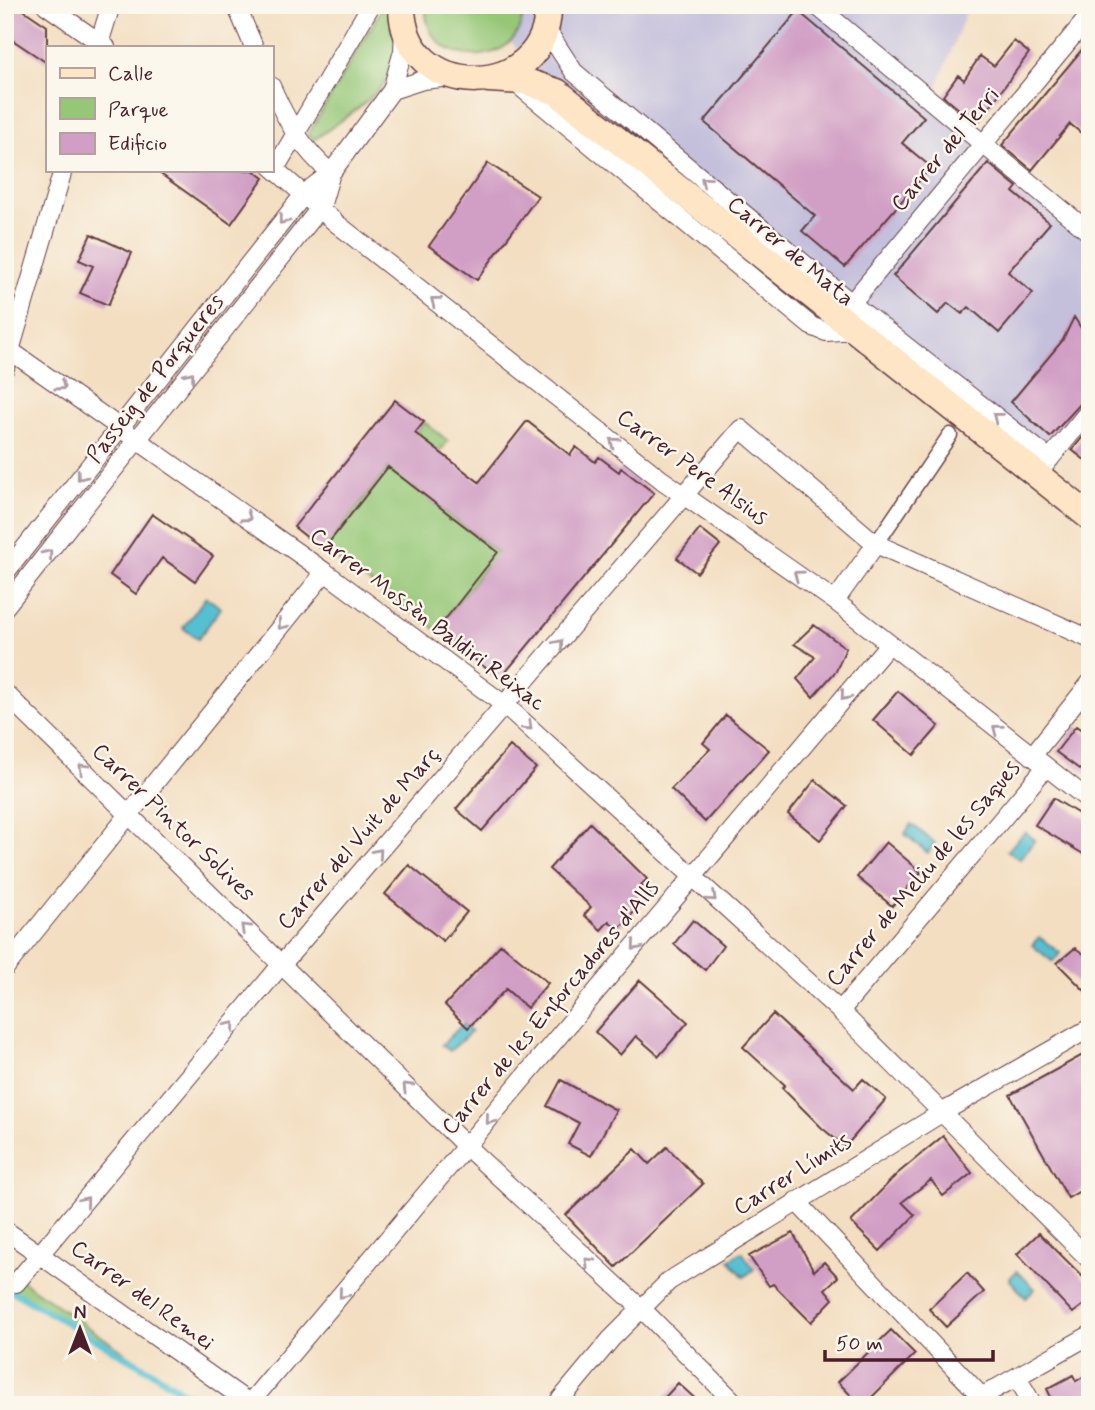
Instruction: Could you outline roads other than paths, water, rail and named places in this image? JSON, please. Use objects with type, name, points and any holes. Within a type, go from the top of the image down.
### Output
[{"type":"main road","points":[[403,16],[421,58],[452,77],[471,81],[501,80],[525,62],[547,20]]},
{"type":"main road","name":"Carrer de Mata","points":[[547,20],[556,92]]},
{"type":"main road","name":"Carrer de Mata","points":[[501,80],[556,92],[1043,467],[1090,517]]},
{"type":"street","points":[[46,5],[101,46],[111,5]]},
{"type":"street","points":[[236,5],[254,46]]},
{"type":"street","points":[[273,168],[296,135],[371,5]]},
{"type":"street","points":[[816,5],[1090,233]]},
{"type":"street","name":"Carrer del Terri","points":[[849,316],[982,144],[1090,15]]},
{"type":"street","name":"Passeig de Porqueres","points":[[5,573],[305,193],[331,173],[393,90],[403,51],[403,16]]},
{"type":"street","name":"Carrer de Mata","points":[[501,80],[811,326],[826,332],[849,316],[574,72],[547,20]]},
{"type":"street","points":[[393,90],[423,80],[452,77]]},
{"type":"street","points":[[273,90],[296,135],[310,155],[331,173]]},
{"type":"street","name":"Carrer Pere Alsius","points":[[273,168],[305,193],[336,223],[662,480],[686,494],[835,601],[1090,801]]},
{"type":"street","points":[[7,355],[62,172]]},
{"type":"street","name":"Passeig de Porqueres","points":[[5,607],[139,441],[321,207],[331,173]]},
{"type":"street","name":"Carrer Mossèn Baldiri Reixac","points":[[7,355],[120,427],[325,572],[506,705],[692,879],[840,1012],[1090,1260]]},
{"type":"street","points":[[1043,467],[1090,410]]},
{"type":"street","name":"Carrer del Vuit de Març","points":[[16,1283],[282,964],[741,429],[876,544]]},
{"type":"street","points":[[835,601],[950,435]]},
{"type":"street","points":[[876,544],[1090,639]]},
{"type":"street","points":[[5,968],[325,572]]},
{"type":"street","name":"Carrer de les Enforcadores d'Alls","points":[[250,1404],[889,644]]},
{"type":"street","name":"Carrer de Meliu de les Saques","points":[[840,1012],[1039,762],[1090,683]]},
{"type":"street","name":"Carrer Pintor Solives","points":[[5,693],[467,1147],[639,1308],[737,1405]]},
{"type":"street","name":"Carrer Límits","points":[[555,1405],[639,1308],[668,1280],[943,1112],[1090,1028]]},
{"type":"street","points":[[796,1201],[974,1400],[1090,1335]]},
{"type":"street","name":"Carrer del Remei","points":[[5,1230],[250,1404]]},
{"type":"street","points":[[1017,1377],[1033,1405]]},
{"type":"water","points":[[206,597],[221,608],[198,639],[183,628]]},
{"type":"water","points":[[911,824],[935,843],[928,853],[905,834]]},
{"type":"water","points":[[1025,832],[1035,840],[1020,859],[1007,851]]},
{"type":"water","points":[[1039,937],[1060,953],[1053,962],[1032,945]]},
{"type":"water","points":[[463,1024],[471,1032],[450,1051],[442,1045]]},
{"type":"water","points":[[742,1252],[754,1269],[744,1277],[729,1260]]},
{"type":"water","points":[[1017,1271],[1035,1289],[1026,1298],[1009,1279]]},
{"type":"waterway","points":[[5,1287],[154,1373],[202,1405]]}]
